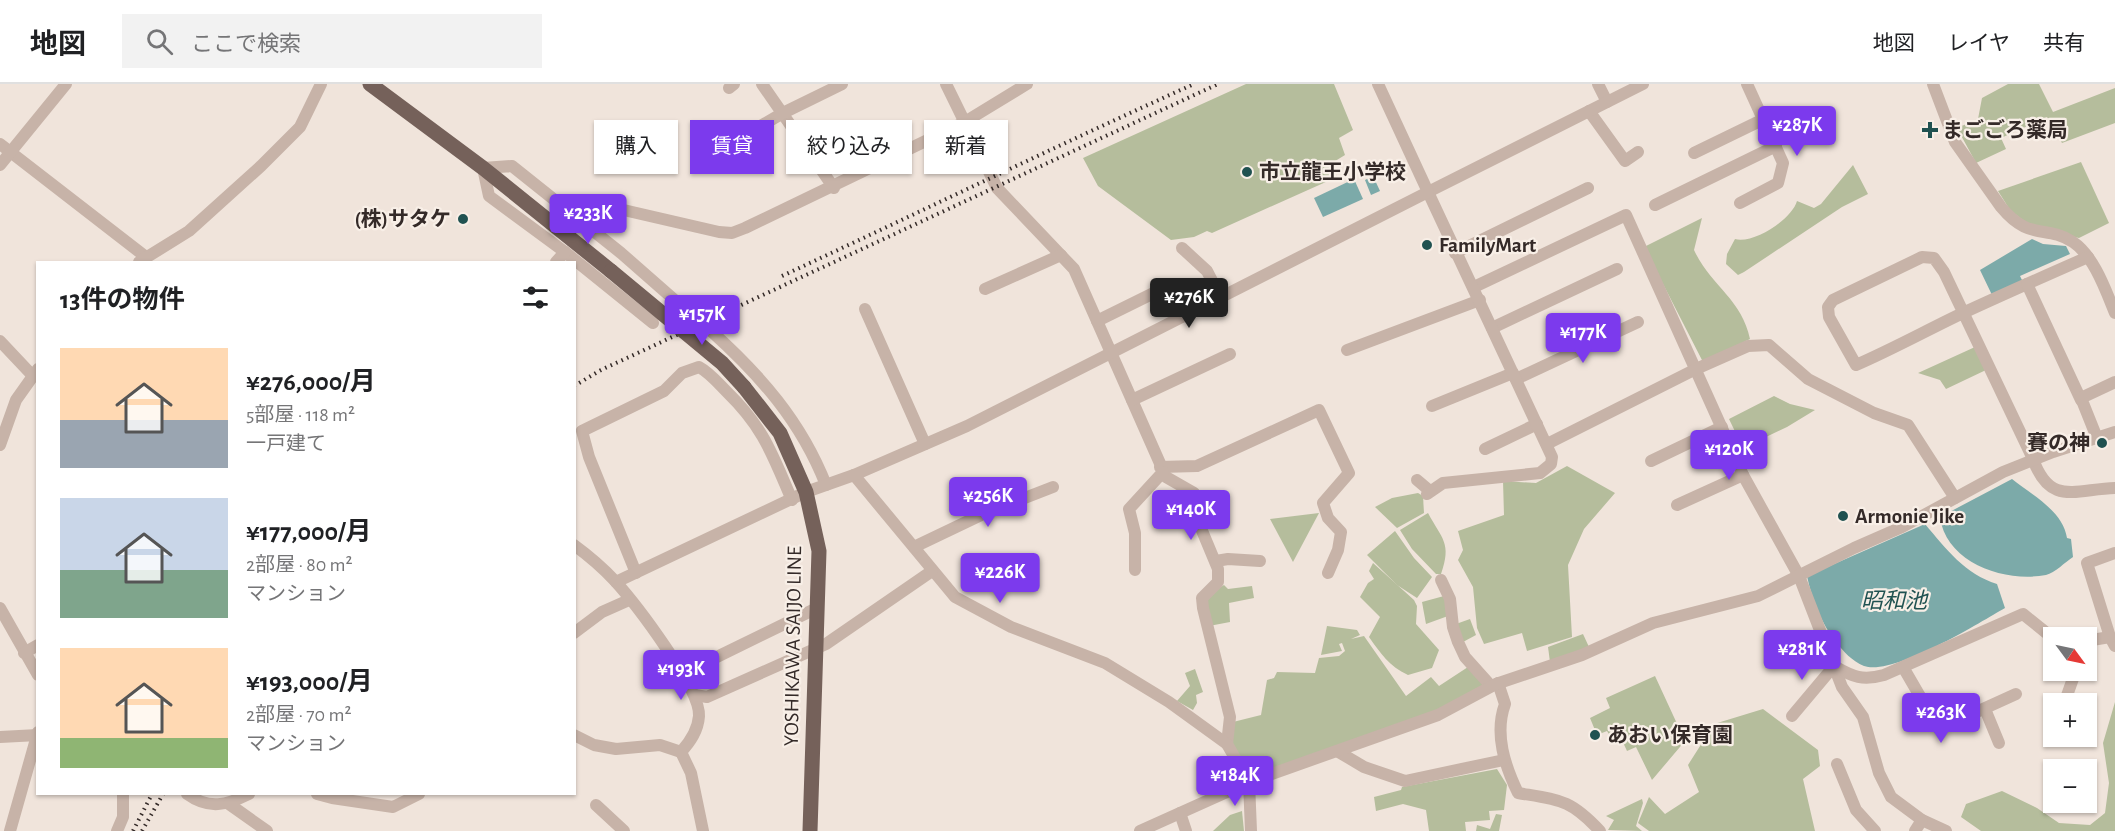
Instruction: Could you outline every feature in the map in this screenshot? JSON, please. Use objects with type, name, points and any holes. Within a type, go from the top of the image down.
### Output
[{"type":"main road","name":"YOSHIKAWA SAIJO LINE","points":[[370,84],[483,168],[716,358],[744,387],[780,433],[806,492],[819,551],[810,831]]},
{"type":"street","points":[[0,165],[66,84]]},
{"type":"street","points":[[0,144],[142,260],[189,231],[261,166],[300,127],[321,84]]},
{"type":"street","points":[[762,84],[834,188]]},
{"type":"street","points":[[771,120],[842,84]]},
{"type":"street","points":[[946,84],[962,120]]},
{"type":"street","points":[[968,120],[1027,84]]},
{"type":"street","points":[[1378,84],[1552,457],[1551,464],[1540,473],[1443,483],[1429,492],[1417,480]]},
{"type":"street","points":[[1598,84],[1607,102]]},
{"type":"street","points":[[616,582],[806,492],[854,475],[925,444],[1643,84]]},
{"type":"street","points":[[1740,203],[1778,183],[1783,163],[1747,84]]},
{"type":"street","points":[[1933,84],[1955,142],[2009,216],[2031,232],[2072,241],[2088,257],[2115,313]]},
{"type":"street","points":[[1589,111],[1624,161],[1638,152]]},
{"type":"street","points":[[1694,153],[1764,119]]},
{"type":"street","points":[[589,226],[601,213],[615,208],[732,233],[834,188],[924,143]]},
{"type":"street","points":[[1655,205],[1776,146]]},
{"type":"street","points":[[653,323],[565,252],[489,196],[483,168],[512,166],[589,226],[678,303]]},
{"type":"street","points":[[990,174],[997,188],[1074,269],[1166,477],[1194,493],[1198,521],[1216,561],[1218,582],[1202,598],[1226,692],[1230,717],[1227,744]]},
{"type":"street","points":[[1455,253],[1588,188]]},
{"type":"street","points":[[1474,287],[1626,215],[1743,475],[1799,576],[1842,687],[1863,717],[1879,773],[1891,797],[1919,826],[1946,831]]},
{"type":"street","points":[[1182,248],[1207,271],[1220,296]]},
{"type":"street","points":[[557,261],[565,252]]},
{"type":"street","points":[[985,289],[1061,255]]},
{"type":"street","points":[[2088,257],[1964,313],[1856,365],[1829,317],[1828,307],[1833,300],[1928,256],[1940,263],[1964,313],[2033,459],[2042,479],[2056,490],[2066,494],[2115,488]]},
{"type":"street","points":[[1492,328],[1617,269]]},
{"type":"street","points":[[630,305],[651,279]]},
{"type":"street","points":[[1097,321],[1172,284],[1179,285],[1193,310]]},
{"type":"street","points":[[2027,284],[2082,400],[2097,438]]},
{"type":"street","points":[[1347,350],[1480,300]]},
{"type":"street","points":[[865,309],[925,444]]},
{"type":"street","points":[[1432,406],[1514,376],[1638,322]]},
{"type":"street","points":[[730,324],[723,324],[710,330],[751,368],[784,406],[802,435],[826,485]]},
{"type":"street","points":[[0,341],[35,372],[16,400],[0,445]]},
{"type":"street","points":[[703,369],[724,343]]},
{"type":"street","points":[[1546,444],[1696,369],[1748,346],[1769,345],[1808,379],[1874,413],[1908,425],[1955,498]]},
{"type":"street","points":[[1132,400],[1230,354]]},
{"type":"street","points":[[636,573],[589,457],[582,431],[664,391],[689,370],[699,367],[703,369],[742,406],[766,437],[792,500]]},
{"type":"street","points":[[2082,400],[2081,398],[2115,382]]},
{"type":"street","points":[[1135,570],[1135,533],[1129,509],[1162,469],[1197,466],[1319,410],[1349,473],[1323,503],[1324,511],[1341,532],[1338,550],[1328,573]]},
{"type":"street","points":[[1485,449],[1537,424]]},
{"type":"street","points":[[1651,461],[1722,427]]},
{"type":"street","points":[[1140,831],[1249,782],[1438,715],[1494,684],[1582,655],[1653,623],[1758,596],[1902,527],[2003,472],[2033,459],[2115,432]]},
{"type":"street","points":[[854,475],[955,597],[1011,627],[1105,663],[1169,702],[1227,744],[1249,782],[1251,831]]},
{"type":"street","points":[[1677,505],[1743,475]]},
{"type":"street","points":[[914,547],[981,515],[1053,487]]},
{"type":"street","points":[[576,546],[616,582],[695,695],[699,716],[693,738],[681,752]]},
{"type":"street","points":[[2112,641],[2087,563],[2115,553]]},
{"type":"street","points":[[1216,561],[1228,559],[1260,561]]},
{"type":"street","points":[[695,695],[707,697],[815,649],[932,571]]},
{"type":"street","points":[[1441,580],[1450,599],[1453,627],[1458,642],[1466,657],[1494,684],[1505,704],[1500,717],[1504,760],[1518,793],[1555,798],[1578,808],[1600,831]]},
{"type":"street","points":[[576,631],[595,616],[629,600]]},
{"type":"street","points":[[0,608],[36,672]]},
{"type":"street","points":[[682,674],[817,608]]},
{"type":"street","points":[[1834,666],[1854,677],[1866,680],[1903,667],[2023,614],[2043,630]]},
{"type":"street","points":[[24,653],[36,646]]},
{"type":"street","points":[[1792,716],[1834,666]]},
{"type":"street","points":[[1903,667],[1939,729],[2016,694]]},
{"type":"street","points":[[1985,710],[1999,743]]},
{"type":"street","points":[[0,737],[36,734]]},
{"type":"street","points":[[576,736],[594,745],[616,749],[660,745],[681,752],[691,773],[703,831]]},
{"type":"street","points":[[10,831],[36,738]]},
{"type":"street","points":[[1337,751],[1364,766],[1405,781],[1504,760]]},
{"type":"street","points":[[1838,765],[1856,810],[1875,831]]},
{"type":"street","points":[[117,831],[123,817],[123,795]]},
{"type":"street","points":[[188,795],[200,803],[229,804],[247,795]]},
{"type":"street","points":[[321,795],[393,807],[417,795]]},
{"type":"street","points":[[229,804],[267,831]]},
{"type":"street","points":[[596,805],[624,831]]},
{"type":"street","points":[[1180,813],[1186,831]]},
{"type":"green space","name":"市立龍王小学校","points":[[1246,84],[1334,84],[1353,130],[1339,138],[1345,155],[1332,163],[1337,177],[1212,233],[1207,231],[1194,237],[1171,240],[1098,186],[1083,158]]},
{"type":"green space","points":[[2008,84],[2039,84],[2053,112],[2115,88],[2115,123],[2062,143],[2047,117],[2001,138],[2006,149],[1976,163],[1957,128],[1978,119],[1982,98]]},
{"type":"green space","points":[[2081,162],[2109,223],[2079,238],[2033,228],[2010,210],[1998,191]]},
{"type":"green space","points":[[1853,165],[1868,194],[1842,207],[1738,275],[1726,264],[1727,254],[1735,239],[1752,238],[1771,229],[1788,215],[1797,201],[1814,208],[1821,204]]},
{"type":"green space","points":[[1702,218],[1694,250],[1708,273],[1740,313],[1750,339],[1703,362],[1644,247]]},
{"type":"green space","points":[[1975,347],[1986,370],[1946,389],[1940,380],[1918,373]]},
{"type":"green space","points":[[1774,396],[1790,404],[1815,410],[1787,427],[1743,448],[1729,419]]},
{"type":"green space","points":[[1567,466],[1615,493],[1584,529],[1568,565],[1572,637],[1527,651],[1522,633],[1484,644],[1477,628],[1473,587],[1458,560],[1463,550],[1458,531],[1504,515],[1503,481],[1536,483]]},
{"type":"green space","points":[[1418,493],[1423,496],[1424,513],[1397,528],[1375,507],[1392,498]]},
{"type":"green space","points":[[1319,513],[1293,562],[1270,519]]},
{"type":"green space","points":[[1428,513],[1444,542],[1446,555],[1441,574],[1436,574],[1412,549],[1400,530]]},
{"type":"green space","points":[[1395,531],[1414,558],[1432,577],[1417,598],[1397,585],[1367,555]]},
{"type":"green space","points":[[1373,563],[1414,600],[1417,606],[1416,624],[1439,650],[1432,668],[1408,675],[1390,664],[1369,637],[1380,617],[1360,597],[1368,583],[1374,579],[1369,571]]},
{"type":"green space","points":[[1224,585],[1228,589],[1252,586],[1254,598],[1229,603],[1230,622],[1209,626],[1205,597]]},
{"type":"green space","points":[[1444,596],[1448,616],[1426,624],[1422,602]]},
{"type":"green space","points":[[1470,619],[1476,635],[1463,642],[1456,624]]},
{"type":"green space","points":[[1327,626],[1357,630],[1360,635],[1351,639],[1364,636],[1406,696],[1431,677],[1439,686],[1468,667],[1486,685],[1438,712],[1251,777],[1232,742],[1233,722],[1261,715],[1267,680],[1274,678],[1277,672],[1315,673],[1319,658],[1339,656],[1345,651],[1342,643],[1339,644],[1342,651],[1321,655]]},
{"type":"green space","points":[[1583,634],[1589,647],[1550,662],[1548,647]]},
{"type":"green space","points":[[1195,669],[1203,692],[1196,695],[1197,703],[1193,710],[1177,701],[1190,686],[1185,673]]},
{"type":"green space","points":[[1655,676],[1685,741],[1652,780],[1636,747],[1627,751],[1620,736],[1612,739],[1607,731],[1597,735],[1590,718],[1610,708],[1606,698]]},
{"type":"green space","points":[[2115,702],[2115,831],[1981,831],[1961,817],[1966,804],[2002,791],[2037,808],[2059,823],[2090,825],[2105,813],[2109,783],[2103,743]]},
{"type":"green space","points":[[1763,709],[1818,750],[1820,766],[1803,779],[1815,831],[1649,831],[1638,823],[1649,797],[1665,814],[1699,792],[1688,765],[1714,724]]},
{"type":"green space","points":[[1497,769],[1507,785],[1504,810],[1489,811],[1490,820],[1465,822],[1466,831],[1429,831],[1426,810],[1403,804],[1376,811],[1374,797],[1401,790],[1402,787]]},
{"type":"green space","points":[[1642,799],[1643,803],[1636,826],[1642,831],[1608,830],[1614,820],[1606,816]]},
{"type":"green space","points":[[1242,811],[1244,831],[1213,831],[1230,815]]},
{"type":"green space","points":[[1496,814],[1502,815],[1499,831],[1476,831],[1477,825],[1490,829]]},
{"type":"water","points":[[1373,176],[1380,191],[1371,195],[1365,180]]},
{"type":"water","points":[[1354,179],[1363,199],[1323,217],[1314,198]]},
{"type":"water","points":[[2032,239],[2043,244],[2066,246],[2070,254],[2020,276],[2023,282],[1992,295],[1980,270]]},
{"type":"water","name":"昭和池","points":[[2012,479],[2053,512],[2060,520],[2067,538],[2071,539],[2073,557],[2049,574],[2030,577],[2013,576],[1980,566],[1965,558],[1953,547],[1945,533],[1940,517]]},
{"type":"water","name":"昭和池","points":[[1925,524],[1966,567],[1975,574],[1997,584],[2005,608],[1956,636],[1914,656],[1878,667],[1864,666],[1849,656],[1831,635],[1818,611],[1807,576]]},
{"type":"railway","points":[[782,276],[1194,84]]},
{"type":"railway","points":[[576,385],[601,370],[1218,84]]},
{"type":"railway","points":[[133,831],[151,795]]},
{"type":"railway","points":[[142,831],[162,795]]},
{"type":"place","name":"まごごろ薬局","points":[[1930,130]]},
{"type":"place","name":"市立龍王小学校","points":[[1247,172]]},
{"type":"place","name":"(株)サタケ","points":[[463,219]]},
{"type":"place","name":"FamilyMart","points":[[1427,245]]},
{"type":"place","name":"賽の神","points":[[2102,443]]},
{"type":"place","name":"Armonie Jike","points":[[1843,516]]},
{"type":"place","name":"あおい保育園","points":[[1595,735]]}]
